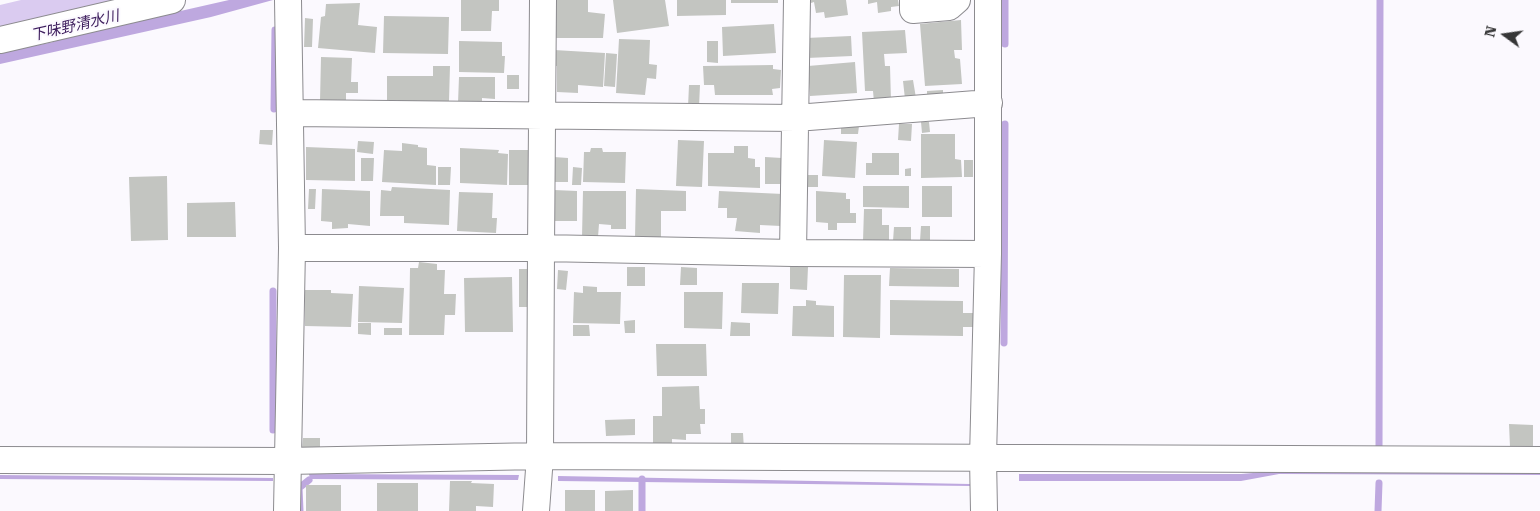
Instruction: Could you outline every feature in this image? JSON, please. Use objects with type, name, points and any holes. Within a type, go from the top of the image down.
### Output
[{"type":"street","points":[[0,40],[172,0]]},
{"type":"street","points":[[287,511],[292,248],[288,0]]},
{"type":"street","points":[[536,511],[540,456],[544,0]]},
{"type":"street","points":[[793,253],[797,0]]},
{"type":"street","points":[[913,0],[913,10],[949,7],[958,0]]},
{"type":"street","points":[[984,511],[983,458],[988,254],[988,0]]},
{"type":"street","points":[[291,113],[796,118],[989,103]]},
{"type":"street","points":[[292,248],[541,248],[793,253],[988,254]]},
{"type":"street","points":[[0,460],[287,461],[540,456],[1540,460]]},
{"type":"shaded area","points":[[21,0],[140,0],[0,31],[0,5]]},
{"type":"shaded area","points":[[229,0],[273,0],[211,17],[0,64],[0,53]]},
{"type":"shaded area","points":[[1277,471],[1540,471],[1540,475],[1279,474],[1241,481],[1019,481],[1019,474],[1241,474]]},
{"type":"shaded area","points":[[309,474],[519,475],[518,480],[310,479]]},
{"type":"shaded area","points":[[0,475],[273,478],[273,481],[0,479]]},
{"type":"shaded area","points":[[558,476],[970,484],[970,486],[558,481]]},
{"type":"building","points":[[461,0],[499,0],[499,11],[492,11],[491,31],[461,31]]},
{"type":"building","points":[[556,0],[588,0],[588,12],[605,14],[603,38],[555,38]]},
{"type":"building","points":[[613,0],[665,0],[669,26],[617,33]]},
{"type":"building","points":[[677,0],[726,0],[726,15],[677,16]]},
{"type":"building","points":[[731,0],[778,0],[778,3],[731,3]]},
{"type":"building","points":[[810,0],[846,0],[848,15],[825,18],[824,12],[816,13],[814,2],[811,3]]},
{"type":"building","points":[[868,0],[898,0],[899,6],[891,7],[891,11],[878,13],[877,2],[868,4]]},
{"type":"building","points":[[360,3],[358,25],[377,27],[375,53],[318,48],[321,17],[325,16],[326,4]]},
{"type":"building","points":[[384,16],[449,17],[448,54],[383,53]]},
{"type":"building","points":[[305,18],[313,19],[312,47],[304,47]]},
{"type":"building","points":[[961,20],[962,50],[954,50],[955,58],[960,59],[962,84],[925,86],[920,24]]},
{"type":"building","points":[[774,24],[776,53],[723,56],[722,27]]},
{"type":"building","points":[[905,30],[907,53],[884,54],[885,66],[890,66],[891,101],[874,102],[873,91],[865,91],[862,32]]},
{"type":"building","points":[[851,36],[852,56],[807,58],[806,38]]},
{"type":"building","points":[[619,39],[650,40],[649,64],[657,65],[656,79],[647,78],[645,95],[616,93]]},
{"type":"building","points":[[459,41],[502,42],[502,56],[505,56],[504,73],[459,72]]},
{"type":"building","points":[[707,41],[718,41],[718,63],[707,62]]},
{"type":"building","points":[[554,50],[605,53],[603,87],[578,85],[578,93],[557,92],[557,66],[554,66]]},
{"type":"building","points":[[606,53],[617,54],[615,87],[604,86]]},
{"type":"building","points":[[321,57],[352,58],[351,82],[358,82],[358,93],[346,93],[346,101],[320,101]]},
{"type":"building","points":[[855,62],[857,93],[810,96],[808,66]]},
{"type":"building","points":[[773,65],[773,69],[781,70],[780,88],[772,89],[773,95],[715,95],[714,85],[704,85],[703,66]]},
{"type":"building","points":[[433,66],[450,66],[449,101],[409,101],[409,104],[397,104],[398,100],[387,100],[387,76],[433,76]]},
{"type":"building","points":[[507,75],[519,75],[519,89],[507,89]]},
{"type":"building","points":[[459,77],[495,77],[495,99],[482,98],[482,104],[458,103]]},
{"type":"building","points":[[913,80],[916,98],[905,99],[903,81]]},
{"type":"building","points":[[689,85],[700,85],[699,107],[688,107]]},
{"type":"building","points":[[943,90],[943,97],[927,98],[927,91]]},
{"type":"building","points":[[921,122],[929,122],[930,132],[922,133]]},
{"type":"building","points":[[899,124],[912,124],[911,141],[898,140]]},
{"type":"building","points":[[841,126],[859,126],[858,134],[841,134]]},
{"type":"building","points":[[260,130],[273,130],[272,145],[259,144]]},
{"type":"building","points":[[921,134],[955,134],[955,159],[961,160],[962,177],[921,178]]},
{"type":"building","points":[[678,140],[704,141],[702,187],[676,186]]},
{"type":"building","points":[[824,140],[857,142],[855,178],[822,176]]},
{"type":"building","points":[[358,141],[374,142],[373,154],[357,152]]},
{"type":"building","points":[[402,143],[427,148],[427,165],[436,166],[436,185],[382,182],[384,150],[402,151]]},
{"type":"building","points":[[734,146],[748,146],[748,158],[755,159],[755,167],[760,167],[760,188],[708,186],[708,153],[734,153]]},
{"type":"building","points":[[306,147],[355,149],[355,181],[306,180]]},
{"type":"building","points":[[460,148],[499,150],[498,153],[508,154],[507,185],[460,183]]},
{"type":"building","points":[[591,148],[602,148],[603,152],[626,152],[625,183],[583,182],[584,152],[590,152]]},
{"type":"building","points":[[509,150],[532,150],[532,185],[509,185]]},
{"type":"building","points":[[872,153],[899,153],[899,175],[866,175],[866,163],[872,163]]},
{"type":"building","points":[[554,157],[568,158],[568,182],[554,182]]},
{"type":"building","points":[[765,157],[782,158],[782,184],[765,184]]},
{"type":"building","points":[[361,158],[374,158],[373,181],[361,181]]},
{"type":"building","points":[[964,160],[973,160],[973,177],[964,177]]},
{"type":"building","points":[[438,167],[451,167],[450,185],[438,185]]},
{"type":"building","points":[[573,167],[582,168],[581,185],[572,185]]},
{"type":"building","points":[[911,168],[911,176],[905,176],[905,169]]},
{"type":"building","points":[[805,175],[818,175],[818,187],[805,187]]},
{"type":"building","points":[[167,176],[168,240],[131,241],[129,177]]},
{"type":"building","points":[[863,186],[909,186],[909,208],[863,207]]},
{"type":"building","points":[[922,186],[952,186],[952,217],[922,217]]},
{"type":"building","points":[[392,187],[450,190],[449,225],[404,223],[404,216],[380,216],[381,190],[391,191]]},
{"type":"building","points":[[309,189],[316,189],[315,209],[308,209]]},
{"type":"building","points":[[322,189],[370,191],[370,226],[348,224],[348,228],[332,229],[332,222],[321,221]]},
{"type":"building","points":[[636,189],[686,191],[686,211],[661,211],[661,238],[635,238]]},
{"type":"building","points":[[554,190],[577,191],[577,221],[553,221]]},
{"type":"building","points":[[583,191],[626,191],[626,229],[611,229],[611,225],[599,224],[598,237],[582,237]]},
{"type":"building","points":[[719,191],[783,194],[781,226],[760,225],[760,233],[735,231],[737,218],[727,218],[727,208],[718,208]]},
{"type":"building","points":[[816,191],[846,193],[846,199],[850,199],[850,213],[856,213],[856,223],[837,223],[837,230],[828,230],[828,223],[816,222]]},
{"type":"building","points":[[459,192],[493,193],[492,218],[497,218],[496,233],[457,231]]},
{"type":"building","points":[[235,202],[236,237],[187,237],[187,203]]},
{"type":"building","points":[[864,209],[882,209],[882,225],[889,225],[889,241],[863,241]]},
{"type":"building","points":[[921,226],[930,226],[930,241],[920,241]]},
{"type":"building","points":[[894,227],[911,227],[911,241],[893,241]]},
{"type":"building","points":[[419,262],[437,264],[437,270],[445,270],[444,294],[456,294],[455,315],[445,315],[444,335],[409,335],[410,268],[418,268]]},
{"type":"building","points":[[790,266],[808,267],[807,290],[790,289]]},
{"type":"building","points":[[627,267],[645,267],[645,286],[627,286]]},
{"type":"building","points":[[681,267],[697,268],[697,285],[680,285]]},
{"type":"building","points":[[890,268],[959,269],[959,287],[889,286]]},
{"type":"building","points":[[519,269],[532,269],[531,307],[519,307]]},
{"type":"building","points":[[558,270],[568,271],[566,290],[557,289]]},
{"type":"building","points":[[844,275],[881,275],[880,338],[843,337]]},
{"type":"building","points":[[512,277],[513,332],[465,332],[464,278]]},
{"type":"building","points":[[742,283],[779,283],[778,314],[741,313]]},
{"type":"building","points":[[359,286],[404,288],[402,323],[358,322]]},
{"type":"building","points":[[583,286],[597,287],[597,292],[621,292],[620,324],[573,323],[574,292],[583,293]]},
{"type":"building","points":[[305,290],[331,290],[331,293],[353,294],[351,327],[305,326]]},
{"type":"building","points":[[684,292],[723,292],[722,329],[684,328]]},
{"type":"building","points":[[806,300],[816,301],[816,305],[834,306],[834,337],[792,336],[793,306],[806,306]]},
{"type":"building","points":[[890,300],[963,301],[963,313],[973,313],[973,327],[963,327],[963,336],[890,335]]},
{"type":"building","points":[[635,320],[635,333],[625,333],[624,321]]},
{"type":"building","points":[[731,322],[750,323],[750,336],[730,336]]},
{"type":"building","points":[[358,323],[371,323],[371,335],[358,334]]},
{"type":"building","points":[[573,325],[589,325],[590,336],[573,336]]},
{"type":"building","points":[[384,328],[402,328],[402,335],[384,335]]},
{"type":"building","points":[[656,344],[706,344],[707,376],[657,376]]},
{"type":"building","points":[[699,386],[700,409],[705,409],[705,424],[700,424],[701,434],[686,434],[686,440],[672,439],[672,448],[653,448],[653,416],[662,416],[662,387]]},
{"type":"building","points":[[635,419],[635,435],[606,436],[605,420]]},
{"type":"building","points":[[1509,424],[1533,425],[1533,446],[1510,447]]},
{"type":"building","points":[[731,433],[743,433],[744,450],[731,450]]},
{"type":"building","points":[[303,438],[320,438],[320,449],[302,449]]},
{"type":"building","points":[[450,481],[494,484],[493,507],[476,506],[476,511],[449,511]]},
{"type":"building","points":[[377,483],[418,483],[418,511],[377,511]]},
{"type":"building","points":[[306,485],[341,485],[341,511],[306,511]]},
{"type":"building","points":[[565,490],[595,490],[595,511],[565,511]]},
{"type":"building","points":[[633,490],[633,511],[605,511],[605,491]]},
{"type":"waterway","points":[[1005,0],[1005,44]]},
{"type":"waterway","points":[[1379,447],[1380,0]]},
{"type":"waterway","points":[[274,109],[275,30]]},
{"type":"waterway","points":[[1004,343],[1005,124]]},
{"type":"waterway","points":[[273,291],[273,430]]},
{"type":"waterway","points":[[642,479],[642,511]]},
{"type":"waterway","points":[[300,511],[299,488],[309,480]]},
{"type":"waterway","points":[[1378,511],[1379,483]]},
{"type":"water label","name":"下味野清水川","points":[[75,26]]}]
